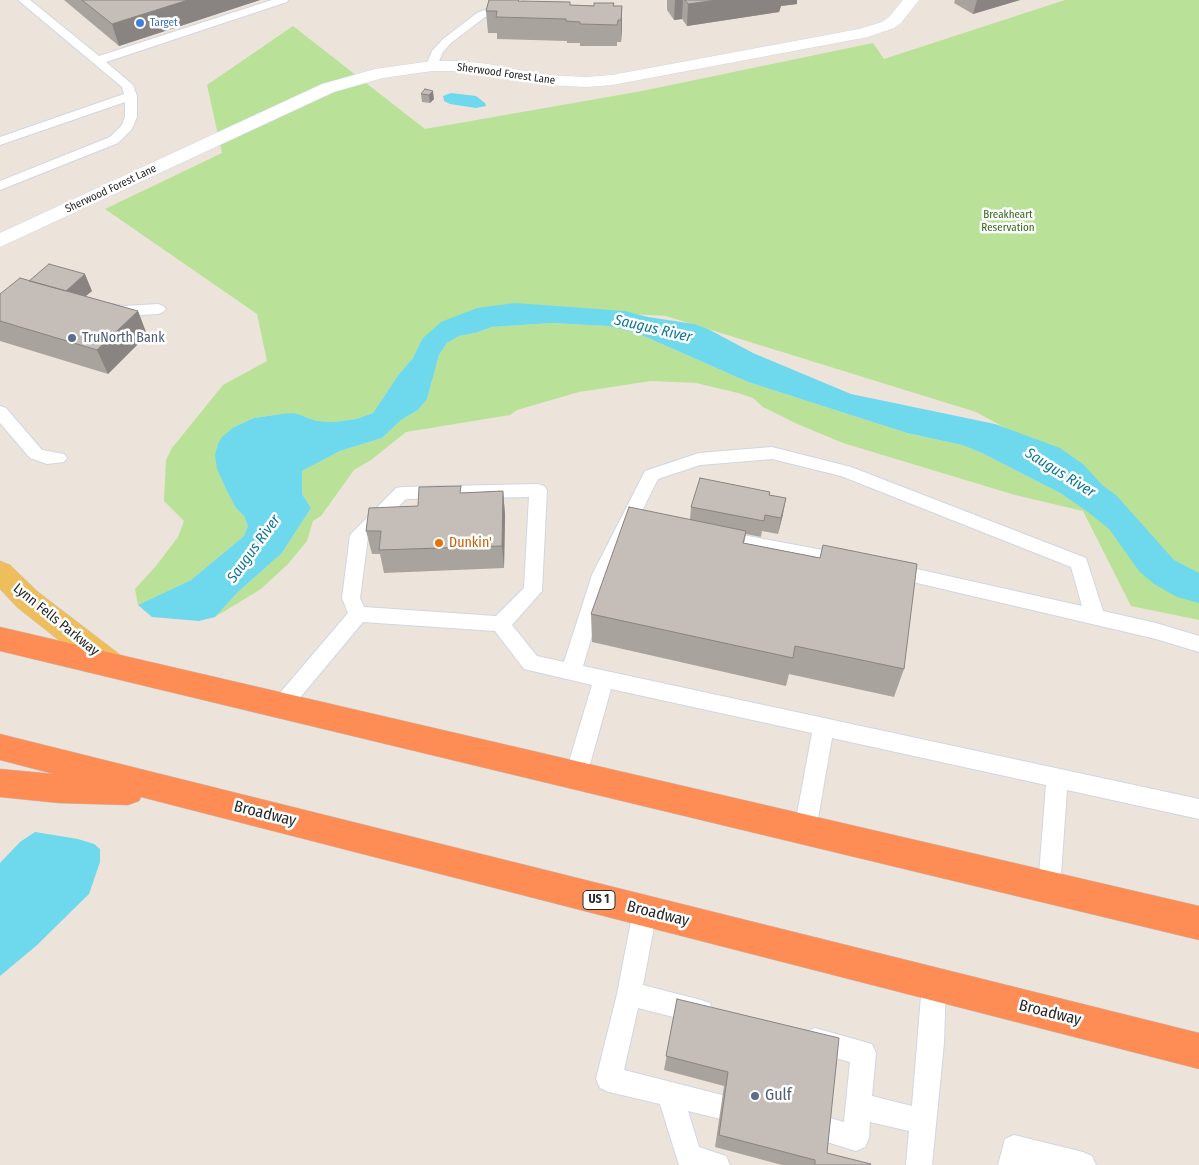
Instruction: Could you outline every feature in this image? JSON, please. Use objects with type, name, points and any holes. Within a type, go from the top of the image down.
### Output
[{"type":"highway","points":[[0,639],[1199,923]]},
{"type":"highway","name":"Broadway","points":[[0,747],[1199,1051]]},
{"type":"highway","points":[[0,784],[59,789],[180,793]]},
{"type":"main road","name":"Lynn Fells Parkway","points":[[0,572],[28,600],[113,666]]},
{"type":"street","name":"Sherwood Forest Lane","points":[[0,241],[328,88],[381,73],[432,66],[473,67],[554,81],[612,80],[862,33],[888,25],[895,20],[911,0]]},
{"type":"lane","points":[[0,186],[119,136],[130,122],[131,96],[127,85],[23,0]]},
{"type":"lane","points":[[96,61],[283,0]]},
{"type":"lane","points":[[432,66],[438,51],[454,35],[488,11],[518,0]]},
{"type":"lane","points":[[0,142],[131,96]]},
{"type":"lane","points":[[91,304],[119,310],[158,308]]},
{"type":"lane","points":[[0,412],[36,454],[47,458],[58,458]]},
{"type":"lane","points":[[571,672],[601,575],[651,475],[698,459],[772,453],[845,471],[1079,564],[1095,617]]},
{"type":"lane","points":[[358,614],[351,598],[359,535],[402,494],[538,490],[533,591],[500,624]]},
{"type":"lane","points":[[629,522],[648,525]]},
{"type":"lane","points":[[706,535],[865,565],[1156,631],[1199,644]]},
{"type":"lane","points":[[358,614],[500,624],[531,663],[1199,809]]},
{"type":"lane","points":[[281,706],[358,614]]},
{"type":"lane","points":[[576,775],[604,679]]},
{"type":"lane","points":[[805,830],[824,727]]},
{"type":"lane","points":[[1049,888],[1057,778]]},
{"type":"lane","points":[[645,911],[629,994],[609,1080],[721,1106]]},
{"type":"lane","points":[[919,1165],[922,1121],[932,1043],[934,984]]},
{"type":"lane","points":[[629,994],[723,1017]]},
{"type":"lane","points":[[797,1036],[863,1053],[856,1138],[823,1129]]},
{"type":"lane","points":[[670,1094],[689,1157],[717,1165]]},
{"type":"lane","points":[[859,1106],[922,1121]]},
{"type":"lane","points":[[1011,1165],[1014,1148],[1083,1165]]},
{"type":"green space","name":"Breakheart Reservation","points":[[1065,0],[1199,0],[1199,620],[1131,606],[1083,511],[1015,495],[843,443],[795,423],[763,407],[753,398],[738,393],[696,383],[651,381],[579,392],[517,410],[510,415],[406,432],[371,460],[354,470],[321,516],[313,521],[307,541],[288,564],[261,589],[215,617],[238,592],[282,553],[311,508],[302,494],[302,471],[340,451],[382,438],[401,420],[418,410],[427,399],[439,355],[447,343],[459,336],[492,327],[552,323],[608,326],[637,333],[748,382],[907,433],[962,445],[982,453],[1060,493],[1081,507],[1056,456],[976,412],[666,316],[534,308],[422,339],[413,358],[399,374],[373,413],[356,419],[333,422],[281,414],[254,418],[234,427],[217,469],[236,508],[244,516],[248,526],[244,536],[191,580],[138,605],[135,589],[156,566],[178,537],[184,521],[164,501],[166,460],[172,448],[223,385],[267,361],[257,314],[105,209],[222,153],[207,85],[293,26],[425,129],[642,91],[873,43],[884,59]]},
{"type":"water","points":[[451,93],[476,96],[486,106],[476,108],[450,104],[444,101],[443,96]]},
{"type":"water","name":"Saugus River","points":[[515,303],[625,311],[648,317],[694,324],[708,329],[753,353],[851,394],[995,424],[1060,448],[1084,465],[1102,485],[1116,495],[1174,560],[1199,573],[1199,603],[1177,597],[1154,584],[1139,571],[1109,529],[1088,512],[1060,493],[982,453],[962,445],[907,433],[748,382],[637,333],[608,326],[552,323],[492,327],[459,336],[447,343],[439,355],[427,399],[418,410],[401,420],[382,438],[340,451],[302,471],[302,494],[311,508],[282,553],[238,592],[215,617],[199,621],[152,617],[138,605],[191,580],[244,536],[248,526],[244,516],[236,508],[226,489],[217,469],[215,455],[222,437],[234,427],[254,418],[281,414],[294,413],[317,421],[333,422],[356,419],[373,413],[399,374],[413,358],[422,339],[441,322],[477,308]]},
{"type":"water","points":[[35,832],[78,839],[94,844],[100,849],[100,862],[89,894],[36,946],[0,976],[0,863],[20,842]]},
{"type":"building","points":[[82,0],[188,0],[112,24]]},
{"type":"building","points":[[489,0],[570,2],[570,5],[594,6],[594,3],[614,3],[613,6],[622,6],[621,20],[618,20],[617,25],[580,24],[580,22],[566,21],[566,19],[496,17],[497,11],[486,11]]},
{"type":"building","points":[[685,0],[717,0],[688,4]]},
{"type":"building","points":[[425,89],[433,91],[429,95],[421,94]]},
{"type":"building","points":[[49,264],[85,274],[66,291],[29,281]]},
{"type":"building","points":[[20,278],[138,311],[97,350],[0,321],[0,294]]},
{"type":"building","points":[[700,478],[770,492],[769,495],[786,498],[781,518],[765,515],[764,521],[691,507]]},
{"type":"building","points":[[461,486],[460,493],[503,491],[502,546],[379,550],[381,531],[366,531],[369,508],[418,506],[419,487]]},
{"type":"building","points":[[629,507],[746,531],[743,543],[820,558],[823,545],[917,564],[904,669],[795,646],[793,658],[591,614]]},
{"type":"building","points":[[677,999],[839,1038],[827,1153],[871,1164],[815,1165],[815,1160],[719,1135],[728,1072],[666,1056]]},
{"type":"place","name":"Target","points":[[140,23]]},
{"type":"place","name":"TruNorth Bank","points":[[72,338]]},
{"type":"place","name":"Dunkin'","points":[[439,543]]},
{"type":"place","name":"Gulf","points":[[755,1096]]}]
